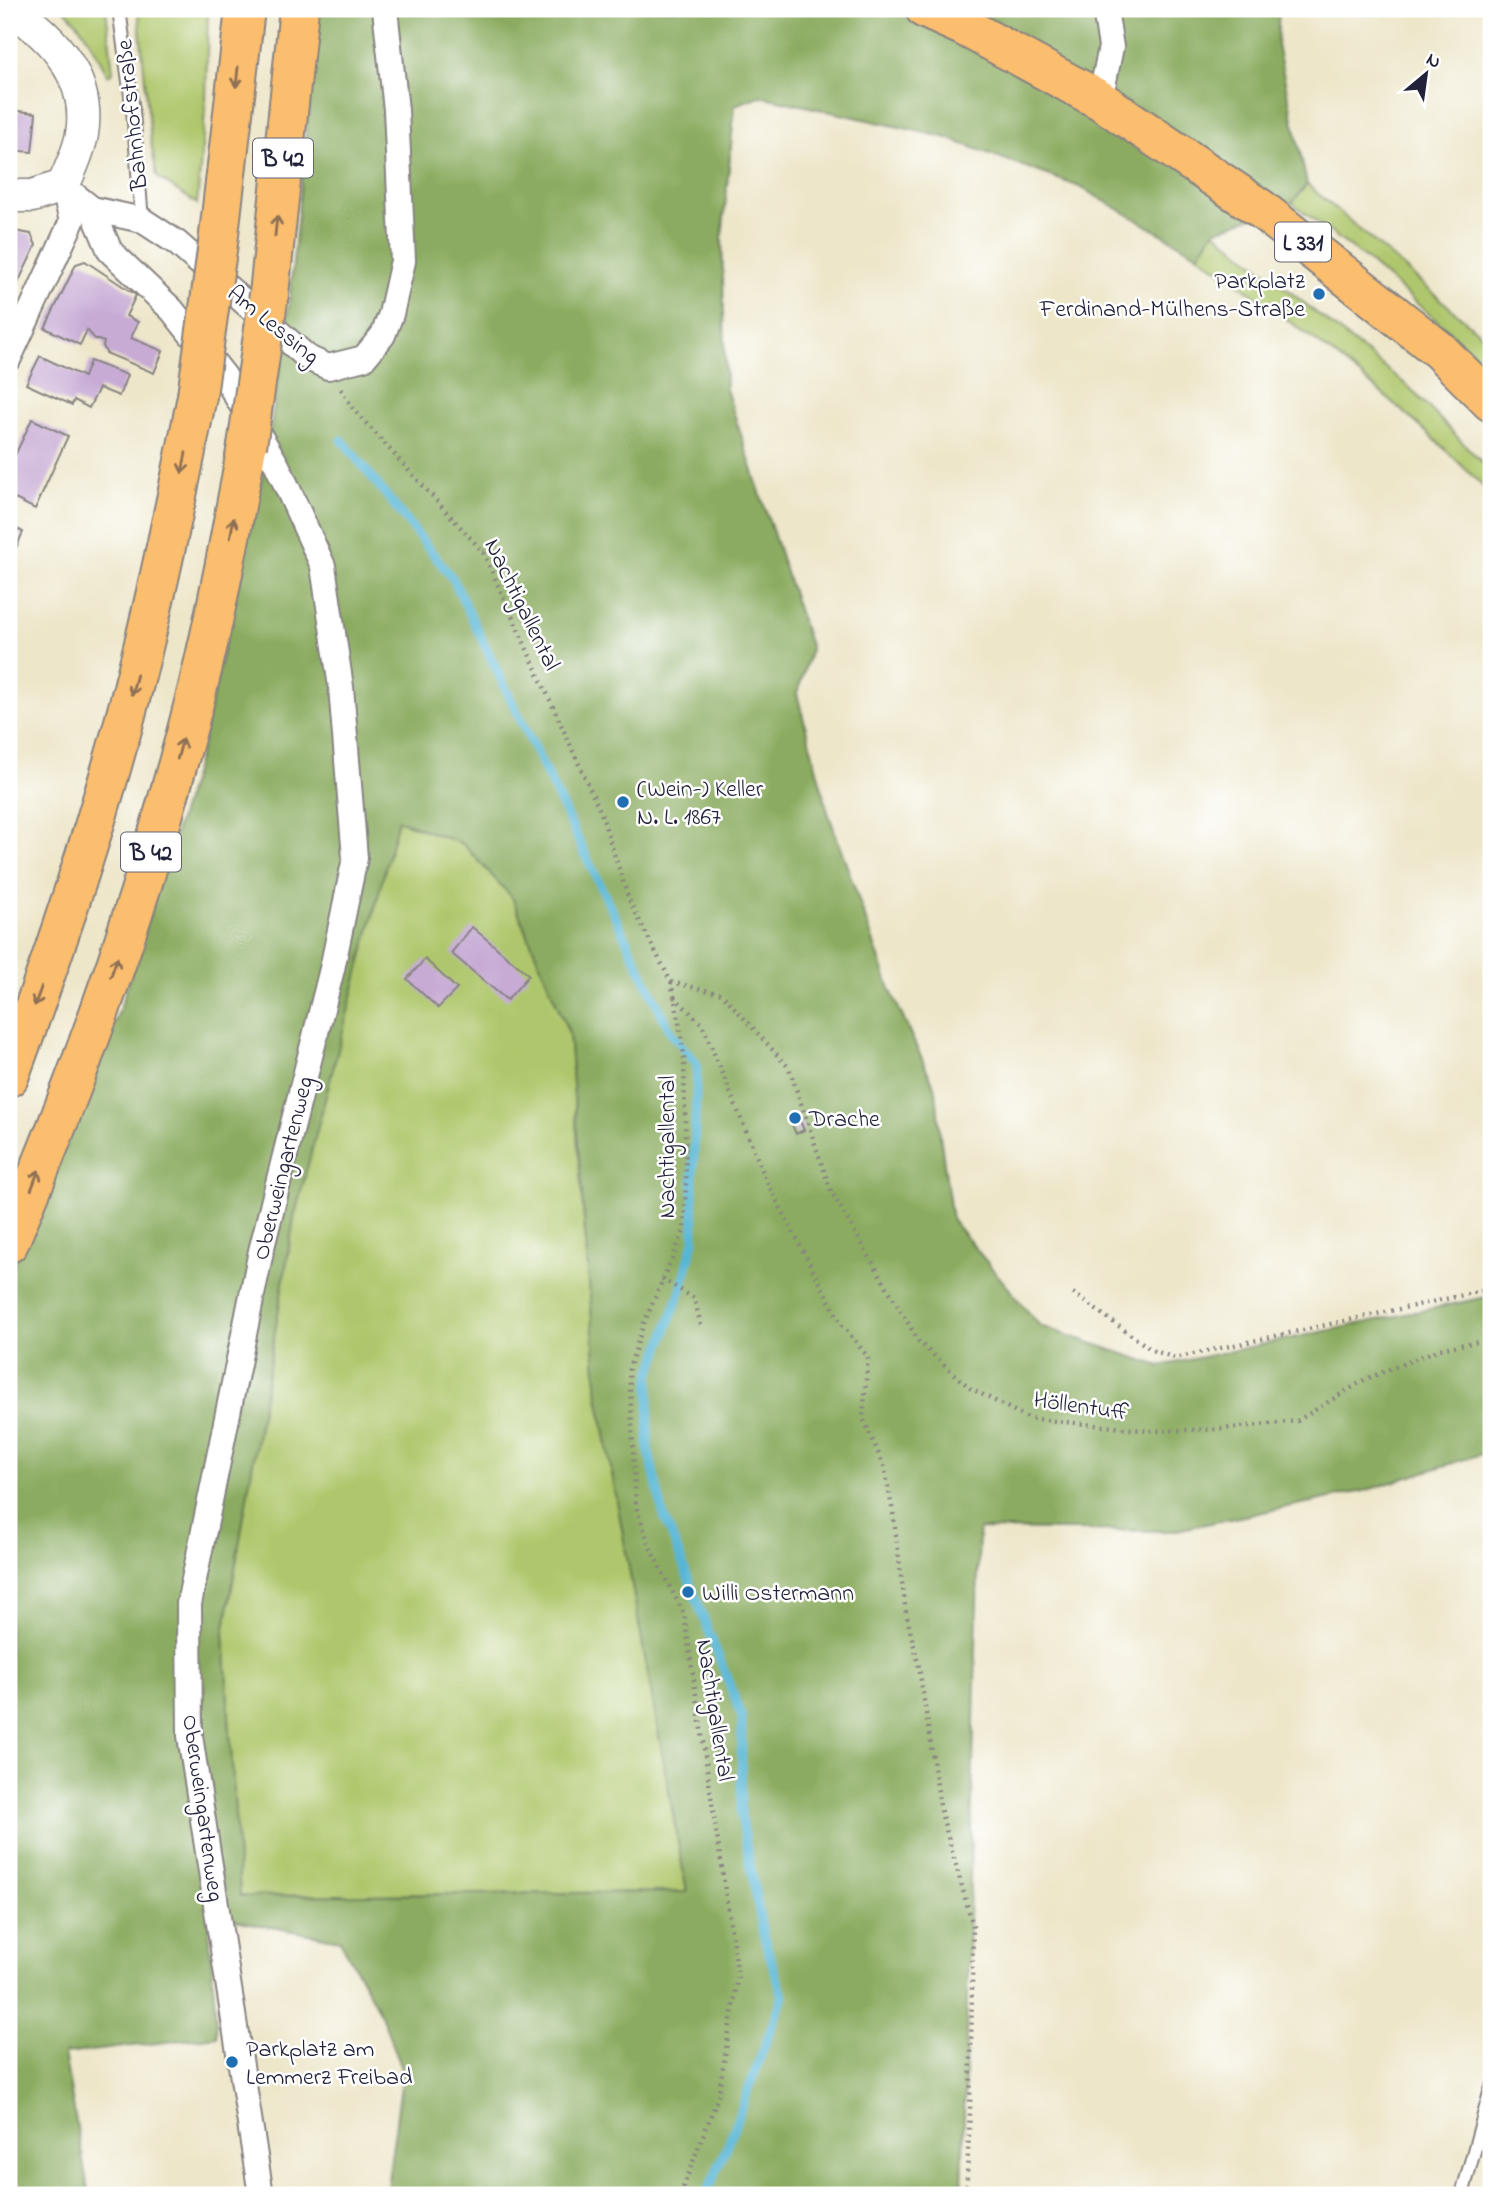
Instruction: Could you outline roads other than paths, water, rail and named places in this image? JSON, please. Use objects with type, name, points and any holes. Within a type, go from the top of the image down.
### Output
[{"type":"main road","name":"B 42","points":[[9,1077],[77,883],[112,765],[159,582],[197,396],[245,9]]},
{"type":"main road","name":"B 42","points":[[9,1243],[73,1083],[119,954],[197,691],[225,566],[247,446],[269,294],[299,9]]},
{"type":"main road","name":"L 331","points":[[925,9],[965,27],[1100,100],[1261,209],[1439,350],[1491,402]]},
{"type":"street","points":[[9,358],[72,221],[63,186],[82,134],[82,105],[72,70],[57,47],[37,26],[11,9]]},
{"type":"street","name":"Am Lessing","points":[[63,186],[92,209],[142,220],[177,243],[308,358],[328,367],[364,358],[383,335],[391,314],[403,261],[396,110],[385,9]]},
{"type":"street","points":[[1100,100],[1111,47],[1105,9]]},
{"type":"street","points":[[9,197],[32,196],[63,186]]},
{"type":"street","name":"Oberweingartenweg","points":[[92,209],[110,251],[172,310],[225,377],[277,465],[323,566],[341,688],[355,858],[332,968],[261,1251],[189,1604],[190,1736],[261,2195]]},
{"type":"lane","name":"Bahnhofstraße","points":[[119,9],[133,111],[142,220]]},
{"type":"lane","points":[[1462,2195],[1491,2089]]},
{"type":"waterway","points":[[342,440],[453,579],[671,1033],[697,1064],[694,1240],[681,1290],[650,1376],[648,1448],[663,1513],[742,1717],[741,1817],[764,1938],[783,1996],[727,2147],[706,2195]]},
{"type":"place","name":"Parkplatz Ferdinand-Mülhens-Straße","points":[[1319,294]]},
{"type":"place","name":"(Wein-) Keller N. L. 1867","points":[[623,802]]},
{"type":"place","name":"Drache","points":[[795,1118]]},
{"type":"place","name":"Willi Ostermann","points":[[688,1592]]},
{"type":"place","name":"Parkplatz am Lemmerz Freibad","points":[[232,2062]]}]
